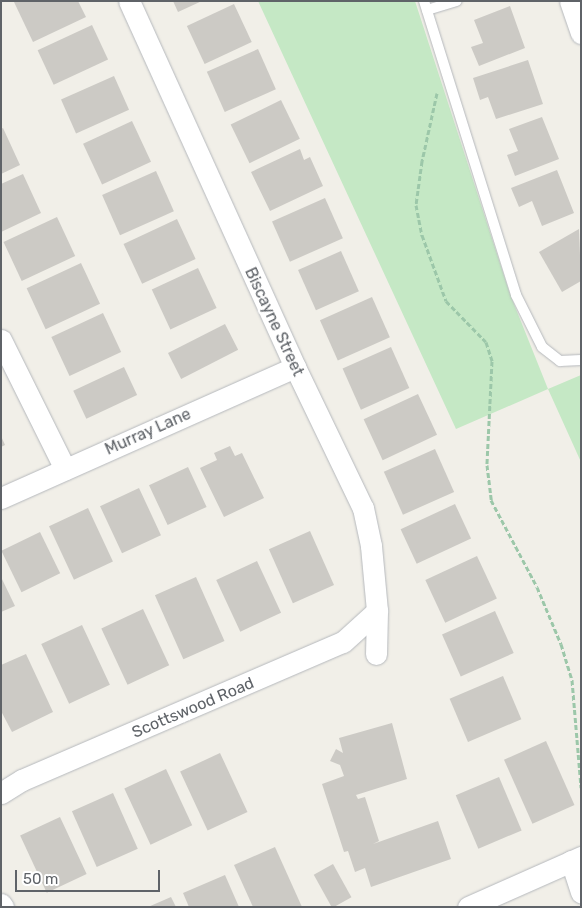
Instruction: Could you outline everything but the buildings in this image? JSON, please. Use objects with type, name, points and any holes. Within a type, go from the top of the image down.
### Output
[{"type":"street","name":"Biscayne Street","points":[[129,1],[295,368],[363,508],[371,546],[376,611],[376,654]]},
{"type":"street","points":[[570,1],[581,33]]},
{"type":"street","points":[[1,340],[65,469]]},
{"type":"street","name":"Murray Lane","points":[[1,498],[295,368]]},
{"type":"street","name":"Scottswood Road","points":[[1,793],[22,780],[343,642],[376,611]]},
{"type":"street","points":[[468,907],[576,859],[581,892]]},
{"type":"lane","points":[[457,1],[426,6],[516,295],[542,347],[560,361],[581,360]]},
{"type":"path","points":[[437,90],[436,106],[422,161],[416,205],[422,235],[446,301],[486,342],[492,361],[487,465],[491,500],[537,587],[561,644],[572,680],[581,788]]},
{"type":"green space","points":[[258,1],[415,1],[510,294],[548,389],[456,429]]},
{"type":"green space","points":[[581,375],[581,462],[548,389]]}]
